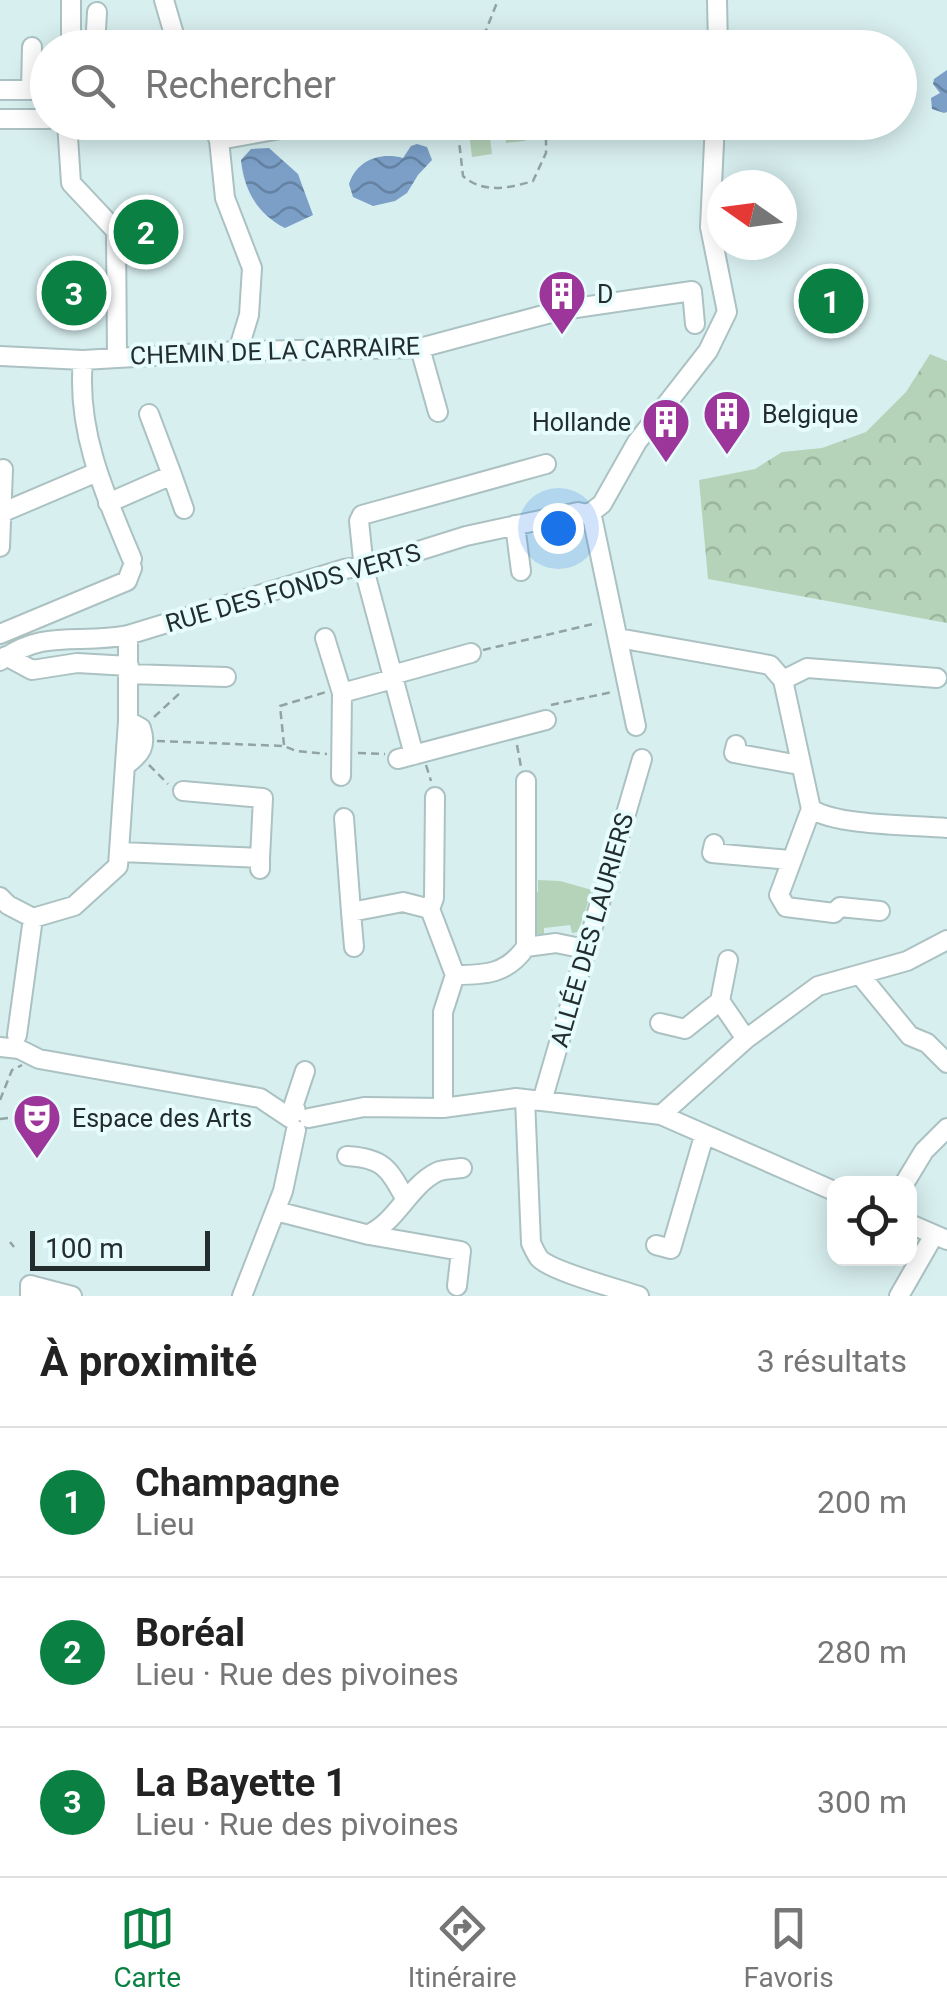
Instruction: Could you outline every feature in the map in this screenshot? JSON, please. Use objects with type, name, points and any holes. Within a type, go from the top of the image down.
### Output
[{"type":"street","points":[[71,0],[71,30]]},
{"type":"street","points":[[164,0],[173,30]]},
{"type":"street","points":[[716,0],[717,30]]},
{"type":"street","points":[[96,30],[98,12]]},
{"type":"street","points":[[0,90],[30,90]]},
{"type":"street","points":[[0,120],[30,119]]},
{"type":"street","points":[[69,140],[71,183],[116,230],[117,358]]},
{"type":"street","points":[[216,140],[225,198],[252,268],[249,315],[238,351]]},
{"type":"street","points":[[636,726],[589,514],[602,504],[637,442],[708,351],[727,312],[710,227],[714,140]]},
{"type":"street","name":"CHEMIN DE LA CARRAIRE","points":[[0,356],[83,360],[238,351],[420,348],[562,310],[692,291],[695,324]]},
{"type":"street","points":[[420,348],[438,412]]},
{"type":"street","points":[[83,360],[80,386],[95,473],[132,563],[127,581],[5,647],[32,670],[77,663],[182,676],[226,677]]},
{"type":"street","points":[[149,414],[184,509]]},
{"type":"street","points":[[546,464],[362,516],[359,521],[363,566],[411,756],[546,720]]},
{"type":"street","points":[[0,547],[3,469]]},
{"type":"street","points":[[2,513],[95,473]]},
{"type":"street","points":[[108,504],[172,475]]},
{"type":"street","name":"RUE DES FONDS VERTS","points":[[5,647],[90,636],[108,639],[514,525],[578,512],[589,514]]},
{"type":"street","points":[[514,525],[521,571]]},
{"type":"street","points":[[615,629],[770,664],[783,680],[810,808],[780,896],[786,907],[834,914],[840,906],[880,910]]},
{"type":"street","points":[[0,897],[33,918],[74,906],[118,866],[136,742],[128,634]]},
{"type":"street","points":[[326,638],[340,691],[341,776]]},
{"type":"street","points":[[340,691],[471,653]]},
{"type":"street","points":[[783,680],[807,668],[938,678]]},
{"type":"street","points":[[736,745],[734,753],[799,765]]},
{"type":"street","name":"ALLÉE DES LAURIERS","points":[[639,1296],[541,1261],[532,1243],[533,1100],[586,950],[642,759]]},
{"type":"street","points":[[455,975],[499,973],[526,948],[526,781]]},
{"type":"street","points":[[121,852],[260,864],[263,798],[183,791]]},
{"type":"street","points":[[436,797],[434,898],[430,909],[455,975],[442,1012],[443,1108]]},
{"type":"street","points":[[810,808],[822,816],[947,828]]},
{"type":"street","points":[[344,818],[354,946]]},
{"type":"street","points":[[714,844],[712,853],[790,860]]},
{"type":"street","points":[[351,912],[402,902],[430,909]]},
{"type":"street","points":[[18,1035],[33,918]]},
{"type":"street","points":[[661,1114],[746,1038],[818,986],[907,961],[947,940]]},
{"type":"street","points":[[526,948],[556,943],[586,950]]},
{"type":"street","points":[[660,1022],[684,1029],[720,1000],[728,960]]},
{"type":"street","points":[[860,974],[910,1036],[927,1042],[947,1063]]},
{"type":"street","points":[[720,1000],[746,1038]]},
{"type":"street","points":[[0,1047],[112,1074],[260,1098],[298,1119],[364,1107],[443,1108],[491,1100],[533,1100],[661,1114],[827,1189]]},
{"type":"street","points":[[248,1292],[276,1211],[298,1119],[294,1104],[305,1071]]},
{"type":"street","points":[[909,1176],[924,1151],[947,1128]]},
{"type":"street","points":[[656,1244],[671,1249],[704,1136]]},
{"type":"street","points":[[346,1156],[370,1157],[390,1170],[406,1200]]},
{"type":"street","points":[[369,1234],[383,1228],[437,1172],[462,1168]]},
{"type":"street","points":[[276,1211],[461,1251],[457,1286]]},
{"type":"street","points":[[899,1296],[941,1237],[917,1227]]},
{"type":"street","points":[[30,1296],[30,1285],[72,1296]]},
{"type":"path","points":[[486,30],[498,0]]},
{"type":"path","points":[[459,140],[463,176],[472,184],[512,188],[534,181],[546,154],[546,140]]},
{"type":"path","points":[[471,653],[615,629]]},
{"type":"path","points":[[136,742],[181,691],[182,676]]},
{"type":"path","points":[[546,720],[550,705],[628,688]]},
{"type":"path","points":[[284,746],[280,706],[340,691]]},
{"type":"path","points":[[514,729],[526,781]]},
{"type":"path","points":[[136,742],[284,746],[296,751],[411,756],[436,797]]},
{"type":"path","points":[[136,742],[171,787],[183,791]]},
{"type":"path","points":[[0,1100],[12,1070],[25,1064],[28,1055]]},
{"type":"path","points":[[0,1119],[26,1116]]},
{"type":"green space","points":[[470,140],[490,140],[492,154],[472,157]]},
{"type":"green space","points":[[930,354],[947,361],[947,623],[708,579],[699,480],[755,469],[782,452],[822,448],[866,432],[906,392]]},
{"type":"green space","points":[[538,880],[560,881],[592,890],[578,932],[572,933],[570,925],[544,928],[544,937],[534,932],[531,893],[538,892]]},
{"type":"water","points":[[947,70],[944,113],[932,109],[931,98],[940,93],[934,79]]},
{"type":"water","points":[[417,144],[427,147],[432,160],[407,193],[395,201],[373,206],[353,197],[349,184],[364,164],[378,157],[403,158]]},
{"type":"water","points":[[269,148],[298,174],[313,215],[285,228],[260,209],[243,171],[241,160],[251,149]]},
{"type":"place","name":"Boréal","points":[[146,232]]},
{"type":"place","name":"La Bayette 1","points":[[74,293]]},
{"type":"place","name":"Champagne","points":[[831,301]]},
{"type":"place","name":"D","points":[[562,336]]},
{"type":"place","name":"Belgique","points":[[727,456]]},
{"type":"place","name":"Hollande","points":[[666,464]]},
{"type":"place","name":"Espace des Arts","points":[[37,1160]]}]
